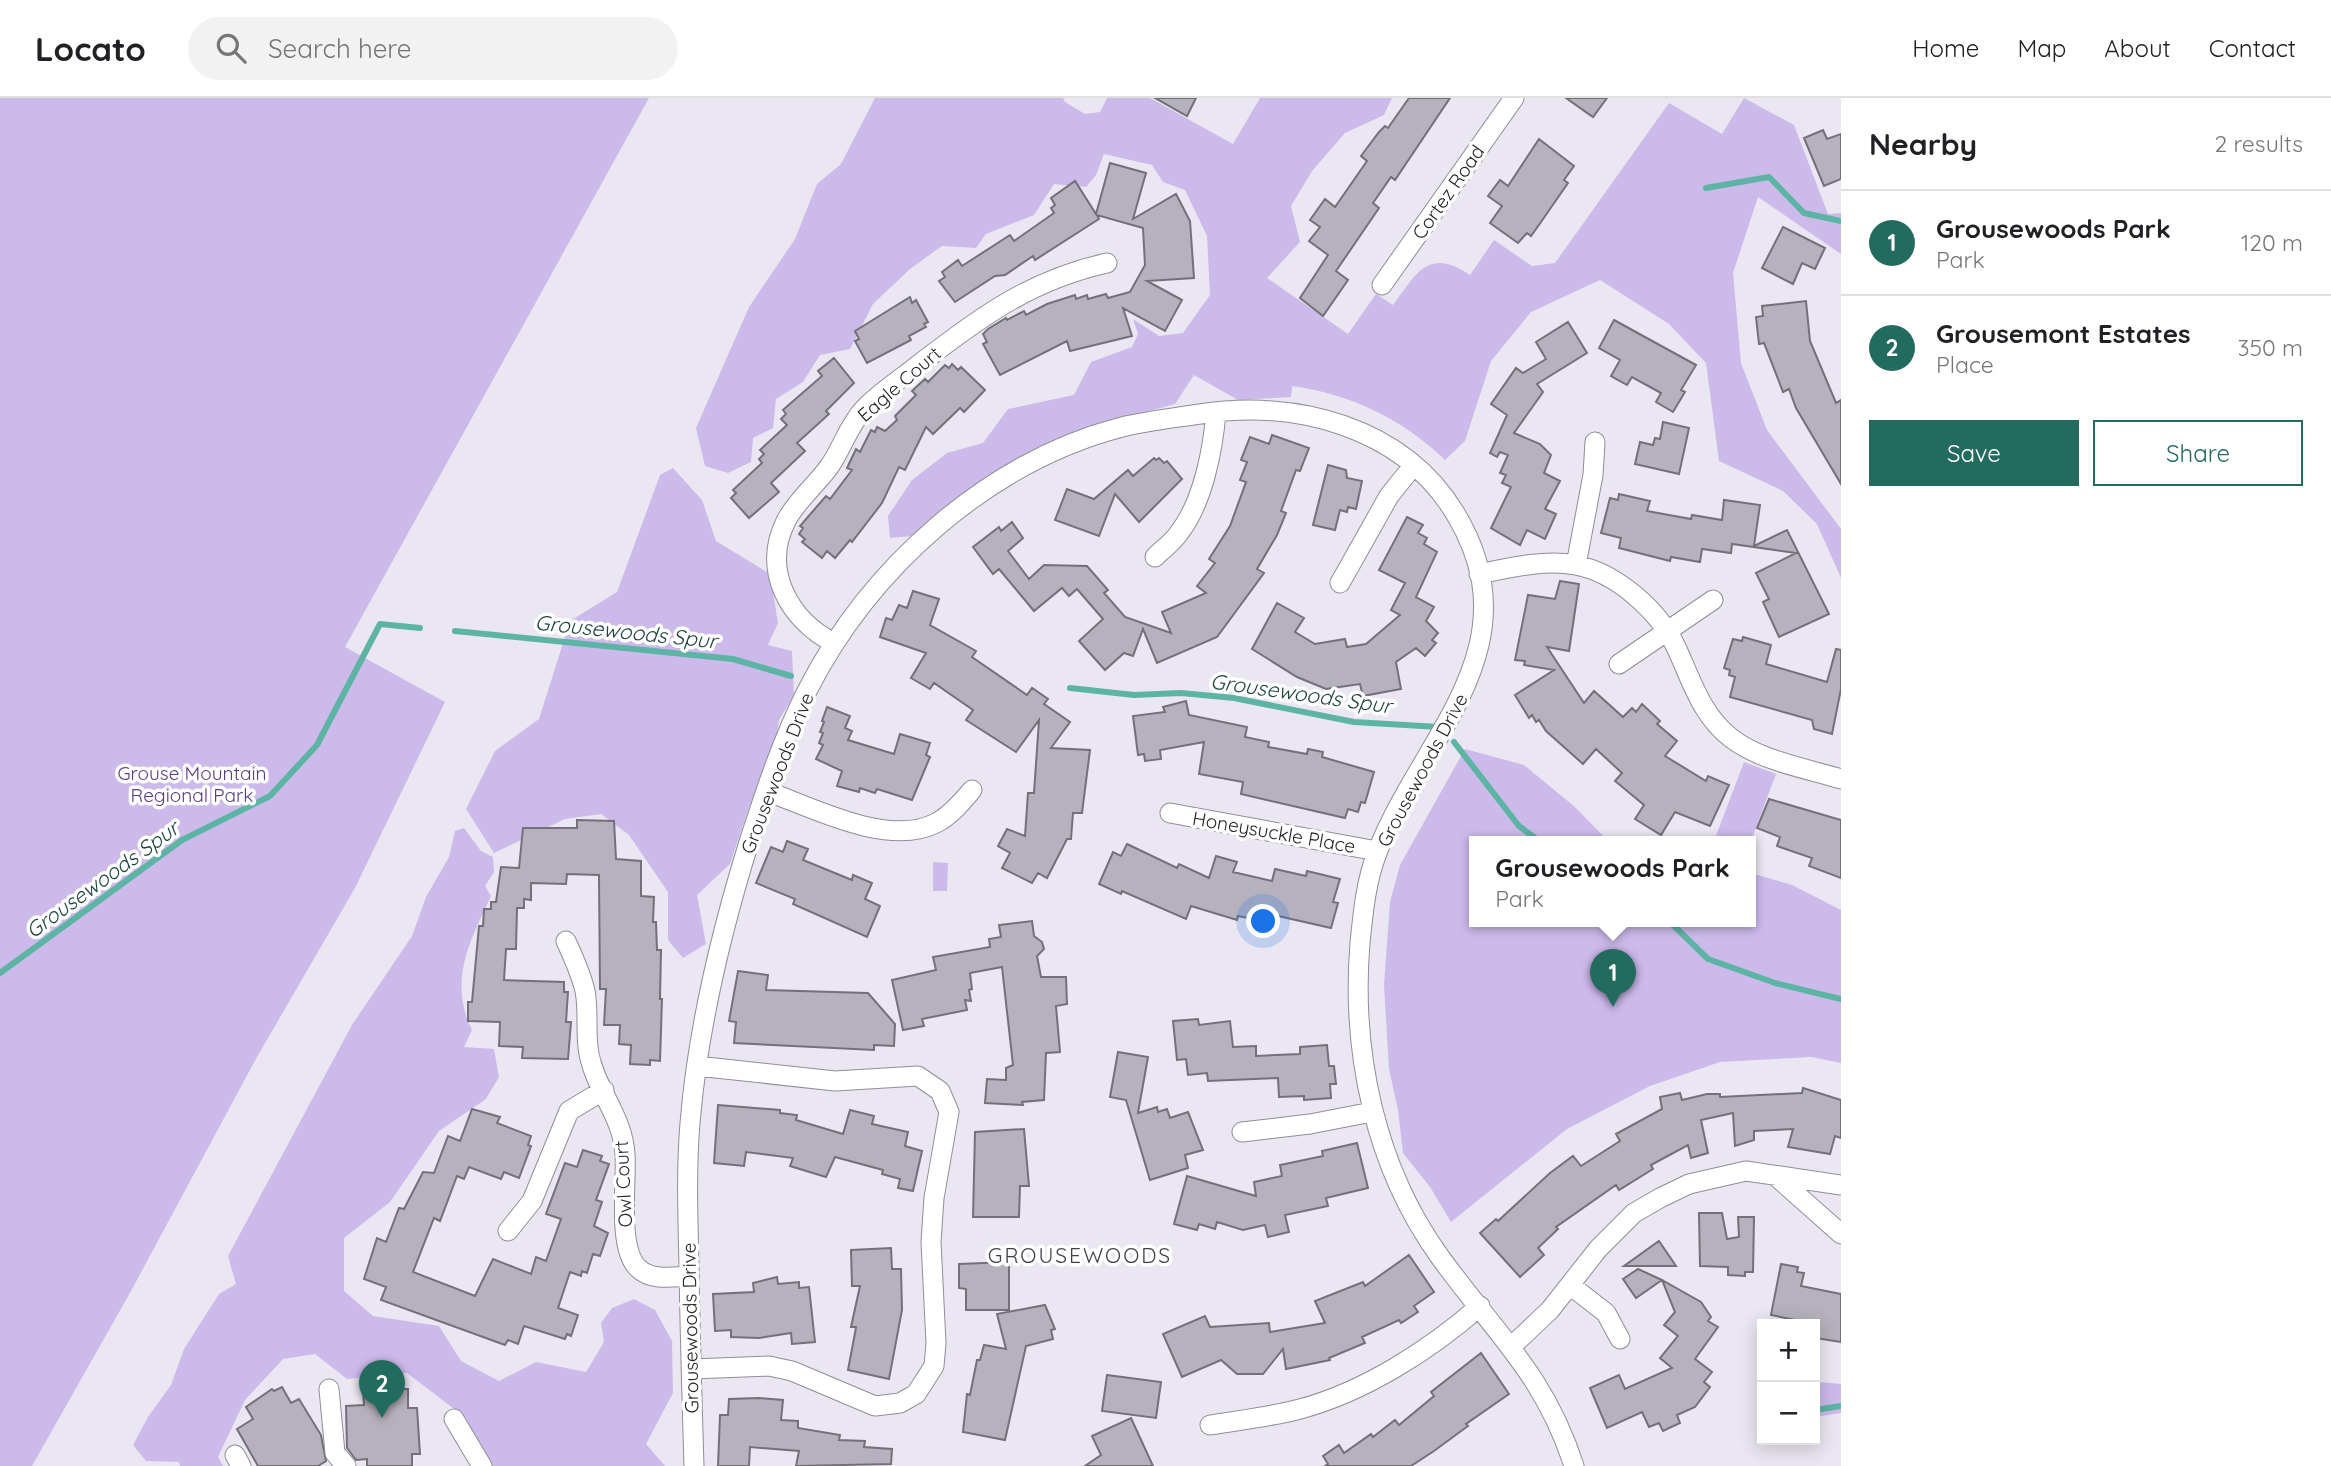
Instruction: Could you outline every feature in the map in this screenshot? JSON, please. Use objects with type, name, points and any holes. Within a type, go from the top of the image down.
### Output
[{"type":"street","name":"Cortez Road","points":[[1382,285],[1514,98]]},
{"type":"street","name":"Eagle Court","points":[[835,643],[819,635],[789,605],[779,583],[776,560],[778,540],[787,519],[831,464],[851,426],[865,408],[882,393],[1012,297],[1079,269],[1107,263]]},
{"type":"street","name":"Grousewoods Drive","points":[[694,1466],[689,1276],[690,1126],[706,1002],[730,904],[766,791],[805,694],[835,643],[910,550],[973,500],[1016,473],[1086,439],[1125,426],[1216,412],[1279,410],[1329,420],[1377,439],[1413,466],[1435,486],[1457,515],[1479,574],[1483,608],[1478,656],[1463,698],[1377,851],[1366,892],[1358,1010],[1372,1112],[1410,1209],[1439,1256],[1512,1346],[1559,1421],[1574,1466]]},
{"type":"street","points":[[1155,556],[1180,533],[1196,499],[1206,468],[1216,412]]},
{"type":"street","points":[[1576,565],[1593,475],[1595,442]]},
{"type":"street","points":[[1340,583],[1390,496],[1413,466]]},
{"type":"street","points":[[1479,574],[1528,566],[1576,565],[1630,592],[1651,609],[1669,631],[1696,695],[1711,718],[1731,738],[1761,755],[1841,779]]},
{"type":"street","points":[[1619,664],[1713,600]]},
{"type":"street","points":[[766,791],[856,824],[898,831],[937,823],[972,790]]},
{"type":"street","name":"Honeysuckle Place","points":[[1170,813],[1377,851]]},
{"type":"street","name":"Owl Court","points":[[566,941],[585,993],[589,1054],[616,1115],[625,1149],[625,1234],[636,1267],[657,1277],[689,1276]]},
{"type":"street","points":[[691,1369],[769,1366],[792,1371],[875,1406],[900,1404],[916,1394],[934,1366],[936,1343],[931,1242],[934,1198],[949,1112],[940,1091],[918,1076],[835,1081],[697,1066]]},
{"type":"street","points":[[508,1231],[532,1201],[569,1111],[604,1090]]},
{"type":"street","points":[[1242,1132],[1310,1124],[1372,1112]]},
{"type":"street","points":[[1512,1346],[1550,1310],[1598,1248],[1634,1213],[1660,1198],[1689,1184],[1746,1171],[1778,1178],[1841,1185]]},
{"type":"street","points":[[1778,1178],[1841,1234]]},
{"type":"street","points":[[1570,1285],[1606,1313],[1620,1339]]},
{"type":"street","points":[[1210,1425],[1299,1409],[1360,1387],[1438,1338],[1479,1306]]},
{"type":"street","points":[[329,1389],[335,1453],[346,1466]]},
{"type":"street","points":[[454,1419],[482,1466]]},
{"type":"green space","name":"Grouse Mountain Regional Park","points":[[0,98],[649,98],[345,647],[445,702],[355,888],[257,1057],[131,1291],[32,1466],[0,1466]]},
{"type":"green space","points":[[875,98],[1063,98],[1085,114],[1100,112],[1107,98],[1150,98],[1233,144],[1260,98],[1392,98],[1384,115],[1345,133],[1312,171],[1291,206],[1300,242],[1267,278],[1348,334],[1376,294],[1393,305],[1417,274],[1434,264],[1444,263],[1470,275],[1494,240],[1532,266],[1555,263],[1669,103],[1722,134],[1744,98],[1794,125],[1828,214],[1841,213],[1841,254],[1758,197],[1733,273],[1741,363],[1767,430],[1841,529],[1841,578],[1817,524],[1783,491],[1719,461],[1706,363],[1669,324],[1600,280],[1531,312],[1491,361],[1465,441],[1445,460],[1412,432],[1355,402],[1292,386],[1291,397],[1238,400],[1194,375],[1175,404],[1115,420],[937,518],[912,536],[890,538],[888,516],[912,480],[947,453],[983,443],[1008,409],[1074,395],[1091,362],[1132,347],[1138,334],[1133,319],[1159,336],[1183,333],[1210,295],[1207,236],[1185,190],[1163,182],[1152,165],[1104,154],[1096,175],[1086,187],[1054,184],[1034,215],[986,234],[976,248],[942,246],[910,269],[873,304],[850,349],[820,355],[803,382],[776,399],[773,428],[753,438],[751,462],[728,473],[705,466],[696,428],[749,307],[795,239],[817,184],[841,164]]},
{"type":"green space","points":[[673,468],[702,500],[716,541],[770,574],[778,623],[768,645],[792,651],[794,695],[779,720],[776,744],[749,807],[730,864],[697,895],[706,944],[683,958],[668,940],[668,892],[629,835],[601,814],[565,819],[494,853],[466,809],[495,751],[539,719],[570,621],[617,592],[660,475]]},
{"type":"green space","points":[[1465,749],[1524,765],[1575,807],[1603,836],[1469,836],[1469,927],[1756,927],[1756,874],[1792,885],[1841,910],[1841,1063],[1811,1057],[1720,1062],[1650,1086],[1567,1129],[1451,1222],[1430,1187],[1403,1153],[1398,1110],[1389,1069],[1384,985],[1390,902],[1400,865]]},
{"type":"green space","points":[[1744,762],[1776,774],[1753,836],[1716,836]]},
{"type":"green space","points":[[464,828],[481,851],[493,857],[494,872],[485,886],[491,896],[469,945],[462,978],[465,1012],[472,1030],[464,1047],[494,1049],[499,1077],[486,1099],[439,1131],[390,1202],[344,1238],[344,1291],[373,1316],[439,1326],[461,1361],[499,1381],[536,1362],[586,1372],[604,1342],[601,1323],[612,1308],[634,1299],[655,1310],[672,1341],[673,1393],[646,1444],[665,1466],[488,1466],[466,1418],[407,1373],[347,1379],[315,1354],[283,1359],[245,1400],[218,1457],[223,1466],[180,1466],[179,1462],[146,1461],[133,1445],[148,1417],[171,1385],[184,1349],[219,1294],[236,1284],[228,1256],[352,1025],[412,936],[426,897],[449,857],[455,831]]},
{"type":"green space","points":[[933,862],[948,863],[947,891],[933,891]]},
{"type":"green space","points":[[1820,1382],[1841,1384],[1841,1413],[1820,1416]]},
{"type":"building","points":[[1155,98],[1196,98],[1187,116]]},
{"type":"building","points":[[1409,98],[1450,98],[1395,180],[1391,177],[1373,203],[1379,208],[1336,271],[1348,280],[1323,316],[1300,298],[1328,255],[1309,241],[1320,227],[1310,220],[1325,199],[1335,207],[1367,161],[1361,156],[1379,132],[1385,126],[1388,128]]},
{"type":"building","points":[[1566,98],[1607,98],[1593,117]]},
{"type":"building","points":[[1823,130],[1827,139],[1841,134],[1841,179],[1824,186],[1804,138]]},
{"type":"building","points":[[1539,139],[1574,166],[1564,180],[1568,183],[1531,236],[1527,233],[1518,243],[1490,223],[1502,206],[1488,196],[1500,180],[1508,186]]},
{"type":"building","points":[[1110,163],[1146,173],[1133,219],[1176,194],[1190,221],[1194,278],[1147,281],[1182,300],[1165,331],[1123,308],[1132,336],[1070,351],[1067,341],[1000,375],[983,344],[987,342],[983,334],[1006,318],[1007,320],[1024,311],[1026,315],[1047,304],[1075,295],[1076,299],[1087,295],[1088,299],[1106,294],[1108,298],[1130,292],[1145,265],[1143,228],[1097,215],[1099,219],[1035,260],[1033,256],[1005,275],[995,276],[955,302],[939,281],[945,277],[942,272],[958,260],[962,266],[1010,235],[1014,241],[1054,213],[1051,208],[1055,205],[1051,198],[1075,181],[1096,214]]},
{"type":"building","points":[[1783,227],[1825,248],[1815,269],[1802,263],[1793,284],[1762,268]]},
{"type":"building","points":[[910,297],[912,303],[916,300],[928,322],[924,324],[926,327],[909,336],[911,340],[867,363],[855,341],[859,339],[855,331]]},
{"type":"building","points":[[1806,301],[1810,341],[1836,403],[1841,400],[1841,484],[1796,408],[1789,389],[1783,392],[1764,343],[1759,344],[1756,317],[1763,316],[1762,306]]},
{"type":"building","points":[[1614,320],[1696,365],[1681,390],[1685,392],[1673,412],[1656,402],[1661,393],[1632,377],[1627,385],[1611,376],[1620,360],[1599,348]]},
{"type":"building","points":[[1568,322],[1587,353],[1537,384],[1543,392],[1514,433],[1540,444],[1551,455],[1544,473],[1560,481],[1545,509],[1556,514],[1545,539],[1527,530],[1520,545],[1491,528],[1511,487],[1502,483],[1506,475],[1500,473],[1508,455],[1500,452],[1497,457],[1490,453],[1507,415],[1491,404],[1516,368],[1523,373],[1546,359],[1536,342]]},
{"type":"building","points":[[834,358],[854,383],[826,411],[829,414],[797,443],[805,451],[771,483],[779,492],[749,518],[731,498],[736,493],[733,490],[762,463],[759,459],[764,454],[760,450],[787,425],[781,419],[786,414],[783,410],[822,376],[818,371]]},
{"type":"building","points":[[952,364],[958,370],[961,367],[985,390],[964,412],[960,408],[933,434],[926,427],[905,470],[899,467],[882,503],[852,542],[850,540],[835,558],[827,551],[822,558],[802,542],[805,539],[799,534],[803,528],[800,526],[826,496],[830,499],[852,470],[847,468],[856,449],[860,452],[871,430],[875,432],[877,427],[885,431],[897,420],[895,416],[916,395],[912,391],[925,379],[928,382],[945,365],[949,368]]},
{"type":"building","points":[[1663,422],[1689,428],[1679,474],[1635,464],[1640,442],[1653,445],[1655,438],[1660,439]]},
{"type":"building","points":[[1272,435],[1309,448],[1300,471],[1296,470],[1281,511],[1286,513],[1277,535],[1257,569],[1264,573],[1217,637],[1157,663],[1143,629],[1133,656],[1124,653],[1105,670],[1079,641],[1103,619],[1077,589],[1069,596],[1062,588],[1034,611],[999,569],[993,574],[973,547],[999,527],[1001,531],[1012,522],[1023,538],[1008,551],[1029,579],[1044,565],[1087,566],[1108,590],[1104,593],[1125,617],[1171,633],[1162,612],[1206,593],[1197,586],[1215,563],[1209,559],[1230,526],[1246,482],[1240,480],[1247,462],[1241,460],[1250,437],[1269,444]]},
{"type":"building","points":[[1154,458],[1159,458],[1164,463],[1167,461],[1182,479],[1139,522],[1115,494],[1099,536],[1055,520],[1067,489],[1094,499],[1128,470],[1133,476]]},
{"type":"building","points":[[1328,465],[1346,470],[1347,478],[1362,481],[1356,509],[1348,507],[1347,512],[1340,510],[1335,530],[1313,525]]},
{"type":"building","points":[[1619,494],[1650,501],[1647,511],[1691,519],[1692,515],[1722,520],[1724,500],[1760,505],[1754,546],[1787,530],[1829,614],[1779,637],[1763,602],[1769,599],[1756,573],[1796,553],[1732,544],[1731,553],[1702,549],[1700,562],[1671,557],[1670,561],[1619,548],[1621,538],[1601,533],[1610,498],[1618,500]]},
{"type":"building","points":[[1407,517],[1423,525],[1418,533],[1427,538],[1424,544],[1437,552],[1416,597],[1434,607],[1426,621],[1438,633],[1432,640],[1436,643],[1425,656],[1416,648],[1396,662],[1401,689],[1363,696],[1360,684],[1326,689],[1297,677],[1252,649],[1277,603],[1304,618],[1295,632],[1315,644],[1345,639],[1347,647],[1366,644],[1400,615],[1391,610],[1405,583],[1379,570]]},
{"type":"building","points":[[1560,581],[1579,584],[1569,651],[1547,647],[1584,703],[1594,691],[1623,717],[1632,708],[1636,712],[1642,704],[1660,721],[1657,724],[1677,741],[1665,756],[1706,781],[1708,776],[1729,785],[1710,826],[1675,812],[1661,835],[1635,819],[1644,805],[1615,781],[1622,773],[1596,749],[1583,764],[1546,731],[1539,720],[1536,722],[1532,715],[1529,718],[1515,695],[1554,670],[1524,665],[1525,661],[1515,660],[1528,595],[1555,599]]},
{"type":"building","points":[[913,591],[939,599],[930,625],[976,651],[972,657],[1027,695],[1032,688],[1048,699],[1044,704],[1070,722],[1051,748],[1090,750],[1082,813],[1073,813],[1071,839],[1067,839],[1047,878],[1038,873],[1032,883],[1002,868],[1010,853],[998,846],[1007,829],[1025,836],[1028,793],[1034,793],[1039,720],[1016,752],[966,720],[973,710],[934,683],[930,689],[911,678],[926,653],[880,637],[886,618],[892,620],[899,605],[907,608]]},
{"type":"building","points":[[1743,637],[1771,645],[1766,664],[1827,682],[1836,649],[1841,650],[1841,689],[1832,734],[1814,729],[1812,720],[1730,697],[1735,677],[1729,675],[1730,670],[1724,668],[1733,639],[1742,641]]},
{"type":"building","points":[[1186,701],[1189,715],[1247,727],[1245,737],[1269,742],[1268,747],[1307,754],[1308,749],[1323,752],[1322,757],[1374,772],[1365,803],[1361,802],[1358,812],[1348,809],[1345,818],[1241,794],[1243,782],[1199,774],[1204,742],[1160,750],[1161,759],[1145,761],[1144,754],[1138,755],[1133,716],[1165,712],[1163,707]]},
{"type":"building","points":[[827,707],[850,716],[845,728],[852,731],[848,740],[894,754],[900,734],[930,743],[926,755],[930,757],[912,800],[877,789],[875,793],[860,788],[859,792],[837,786],[842,771],[816,759],[823,745],[819,743],[823,733],[820,732]]},
{"type":"building","points":[[1769,799],[1841,820],[1841,878],[1809,866],[1812,858],[1777,846],[1780,837],[1757,828]]},
{"type":"building","points":[[577,820],[614,821],[616,859],[641,861],[641,896],[654,897],[653,922],[656,922],[657,950],[661,950],[662,999],[660,1061],[650,1060],[650,1065],[630,1064],[631,1045],[619,1044],[620,1025],[604,1025],[606,989],[600,989],[599,875],[567,874],[566,884],[531,883],[531,900],[524,899],[524,908],[517,908],[516,949],[506,949],[504,980],[564,982],[564,992],[568,992],[566,1022],[571,1022],[568,1059],[522,1058],[523,1047],[499,1046],[500,1022],[468,1021],[468,1002],[472,1002],[479,926],[483,926],[484,909],[491,909],[491,902],[496,902],[501,867],[519,868],[523,828],[577,828]]},
{"type":"building","points":[[787,841],[808,849],[803,860],[852,880],[853,875],[872,883],[865,899],[880,906],[867,937],[793,904],[795,899],[756,883],[771,847],[783,852]]},
{"type":"building","points":[[1127,844],[1177,868],[1179,864],[1209,878],[1216,856],[1237,862],[1233,872],[1272,881],[1275,869],[1306,876],[1307,871],[1340,879],[1333,902],[1338,903],[1331,928],[1278,916],[1276,924],[1238,916],[1237,920],[1191,906],[1186,919],[1099,884],[1113,852],[1121,856]]},
{"type":"building","points":[[1032,921],[1034,936],[1042,942],[1044,949],[1037,956],[1041,977],[1066,977],[1067,1004],[1056,1006],[1060,1052],[1046,1053],[1044,1100],[1022,1102],[1023,1105],[985,1103],[987,1079],[1006,1080],[1006,1068],[1013,1065],[1002,967],[970,973],[972,989],[969,990],[971,1001],[965,1000],[967,1010],[922,1019],[924,1026],[903,1030],[892,980],[936,970],[933,957],[990,947],[989,939],[1001,937],[999,925]]},
{"type":"building","points":[[738,971],[768,975],[766,990],[868,993],[895,1024],[894,1046],[874,1045],[874,1050],[734,1043],[736,1022],[729,1021]]},
{"type":"building","points":[[1198,1019],[1199,1025],[1230,1021],[1233,1047],[1256,1046],[1256,1056],[1300,1054],[1300,1047],[1327,1045],[1329,1066],[1334,1066],[1336,1084],[1330,1084],[1331,1098],[1304,1100],[1304,1096],[1279,1097],[1278,1078],[1208,1081],[1207,1073],[1188,1075],[1186,1059],[1177,1060],[1173,1021]]},
{"type":"building","points":[[1118,1052],[1148,1057],[1138,1113],[1157,1107],[1158,1112],[1167,1109],[1170,1118],[1188,1112],[1203,1150],[1185,1155],[1188,1168],[1150,1180],[1126,1100],[1110,1097]]},
{"type":"building","points":[[1803,1088],[1841,1100],[1841,1138],[1835,1136],[1830,1154],[1788,1147],[1793,1129],[1754,1131],[1754,1140],[1735,1146],[1733,1113],[1701,1120],[1708,1153],[1691,1158],[1688,1145],[1651,1165],[1653,1169],[1619,1190],[1616,1185],[1556,1227],[1558,1229],[1538,1248],[1544,1255],[1520,1277],[1480,1233],[1496,1219],[1498,1221],[1550,1173],[1573,1156],[1581,1166],[1620,1141],[1616,1134],[1662,1109],[1660,1097],[1680,1093],[1682,1100],[1707,1094],[1720,1094],[1720,1097],[1802,1093]]},
{"type":"building","points":[[718,1105],[780,1110],[780,1113],[797,1115],[796,1120],[843,1134],[850,1110],[874,1116],[872,1124],[908,1132],[905,1146],[922,1151],[913,1191],[898,1188],[900,1179],[882,1174],[883,1170],[835,1157],[826,1177],[790,1166],[793,1158],[746,1152],[744,1166],[714,1163]]},
{"type":"building","points":[[472,1109],[500,1117],[497,1123],[531,1136],[528,1145],[531,1146],[519,1178],[504,1172],[501,1179],[469,1167],[464,1179],[457,1176],[440,1221],[434,1218],[413,1272],[475,1296],[493,1259],[531,1274],[536,1257],[546,1261],[561,1219],[546,1214],[565,1163],[577,1167],[583,1150],[602,1156],[600,1161],[609,1164],[596,1200],[602,1202],[594,1226],[608,1233],[600,1256],[593,1254],[587,1273],[582,1271],[581,1276],[570,1272],[558,1308],[578,1315],[571,1336],[567,1334],[565,1339],[524,1326],[518,1344],[508,1340],[505,1345],[381,1300],[386,1287],[364,1279],[377,1238],[386,1242],[399,1208],[404,1209],[423,1172],[434,1173],[448,1136],[460,1141]]},
{"type":"building","points":[[1024,1129],[1029,1186],[1020,1186],[1019,1217],[973,1217],[975,1132]]},
{"type":"building","points":[[1357,1143],[1368,1188],[1326,1198],[1328,1206],[1285,1215],[1289,1232],[1268,1237],[1265,1225],[1243,1230],[1217,1222],[1215,1229],[1199,1224],[1197,1230],[1174,1224],[1187,1176],[1256,1196],[1254,1182],[1282,1176],[1280,1165],[1323,1156],[1322,1151]]},
{"type":"building","points":[[1699,1213],[1722,1213],[1727,1239],[1739,1237],[1738,1217],[1754,1217],[1753,1272],[1745,1272],[1745,1276],[1728,1275],[1728,1267],[1700,1266]]},
{"type":"building","points":[[1659,1241],[1676,1266],[1624,1266]]},
{"type":"building","points":[[891,1248],[892,1269],[901,1269],[902,1310],[889,1379],[848,1370],[856,1327],[851,1327],[860,1286],[852,1286],[851,1250]]},
{"type":"building","points":[[1409,1255],[1434,1292],[1414,1306],[1418,1312],[1401,1323],[1399,1320],[1362,1337],[1365,1343],[1329,1358],[1330,1360],[1286,1369],[1283,1349],[1263,1374],[1237,1374],[1221,1360],[1182,1377],[1163,1334],[1205,1316],[1210,1327],[1269,1323],[1270,1332],[1325,1323],[1315,1301],[1363,1282],[1365,1286]]},
{"type":"building","points":[[1009,1262],[1009,1310],[966,1310],[966,1289],[959,1288],[959,1264]]},
{"type":"building","points":[[1781,1264],[1798,1267],[1797,1272],[1804,1273],[1801,1286],[1841,1294],[1841,1342],[1820,1339],[1820,1319],[1791,1319],[1771,1315]]},
{"type":"building","points":[[1638,1269],[1662,1280],[1636,1298],[1623,1279]]},
{"type":"building","points":[[777,1277],[778,1284],[799,1282],[799,1288],[809,1287],[815,1342],[792,1344],[791,1333],[759,1338],[731,1337],[731,1330],[715,1331],[713,1294],[754,1292],[753,1283]]},
{"type":"building","points":[[1662,1280],[1701,1302],[1711,1317],[1708,1321],[1718,1327],[1695,1359],[1712,1372],[1704,1382],[1710,1387],[1695,1407],[1677,1415],[1680,1423],[1663,1431],[1659,1423],[1649,1427],[1642,1412],[1607,1428],[1590,1388],[1619,1375],[1625,1389],[1672,1368],[1660,1358],[1678,1336],[1664,1325],[1675,1312]]},
{"type":"building","points":[[1045,1305],[1055,1329],[1051,1330],[1053,1339],[1026,1346],[1005,1440],[963,1432],[967,1394],[970,1395],[977,1360],[980,1360],[984,1345],[1006,1349],[997,1314]]},
{"type":"building","points":[[1481,1353],[1509,1394],[1466,1424],[1468,1426],[1434,1451],[1411,1466],[1325,1466],[1328,1464],[1323,1456],[1339,1445],[1344,1453],[1371,1434],[1373,1437],[1395,1420],[1399,1425],[1434,1396],[1431,1392]]},
{"type":"building","points":[[1107,1375],[1161,1382],[1156,1418],[1102,1411]]},
{"type":"building","points":[[399,1386],[399,1389],[408,1389],[408,1408],[417,1408],[420,1454],[412,1454],[412,1466],[367,1466],[367,1459],[356,1460],[347,1448],[346,1406],[364,1405],[363,1390]]},
{"type":"building","points":[[282,1387],[291,1403],[299,1399],[321,1435],[326,1461],[318,1466],[258,1466],[237,1429],[253,1419],[246,1407],[272,1389],[274,1391]]},
{"type":"building","points":[[729,1399],[783,1400],[781,1420],[798,1421],[798,1428],[840,1435],[839,1440],[865,1441],[864,1447],[892,1449],[891,1464],[796,1466],[799,1451],[750,1447],[749,1466],[718,1466],[720,1415],[728,1415]]},
{"type":"building","points":[[1131,1418],[1153,1466],[1085,1466],[1101,1455],[1092,1436]]},
{"type":"waterway","points":[[1706,188],[1769,177],[1804,213],[1841,221]]},
{"type":"waterway","name":"Grousewoods Spur","points":[[0,973],[182,840],[270,796],[317,745],[380,624],[420,628]]},
{"type":"waterway","name":"Grousewoods Spur","points":[[455,631],[733,659],[791,676]]},
{"type":"waterway","name":"Grousewoods Spur","points":[[1070,688],[1134,695],[1181,693],[1234,698],[1354,722],[1439,727]]},
{"type":"waterway","name":"Grousewoods Spur","points":[[1454,742],[1519,826],[1532,836]]},
{"type":"waterway","name":"Grousewoods Spur","points":[[1675,927],[1708,959],[1775,983],[1841,999]]},
{"type":"waterway","points":[[1820,1409],[1841,1406]]},
{"type":"place","name":"Grousewoods Park","points":[[1613,1007]]},
{"type":"place","name":"Grousemont Estates","points":[[382,1418]]},
{"type":"district","name":"GROUSEWOODS","points":[[1080,1255]]}]
